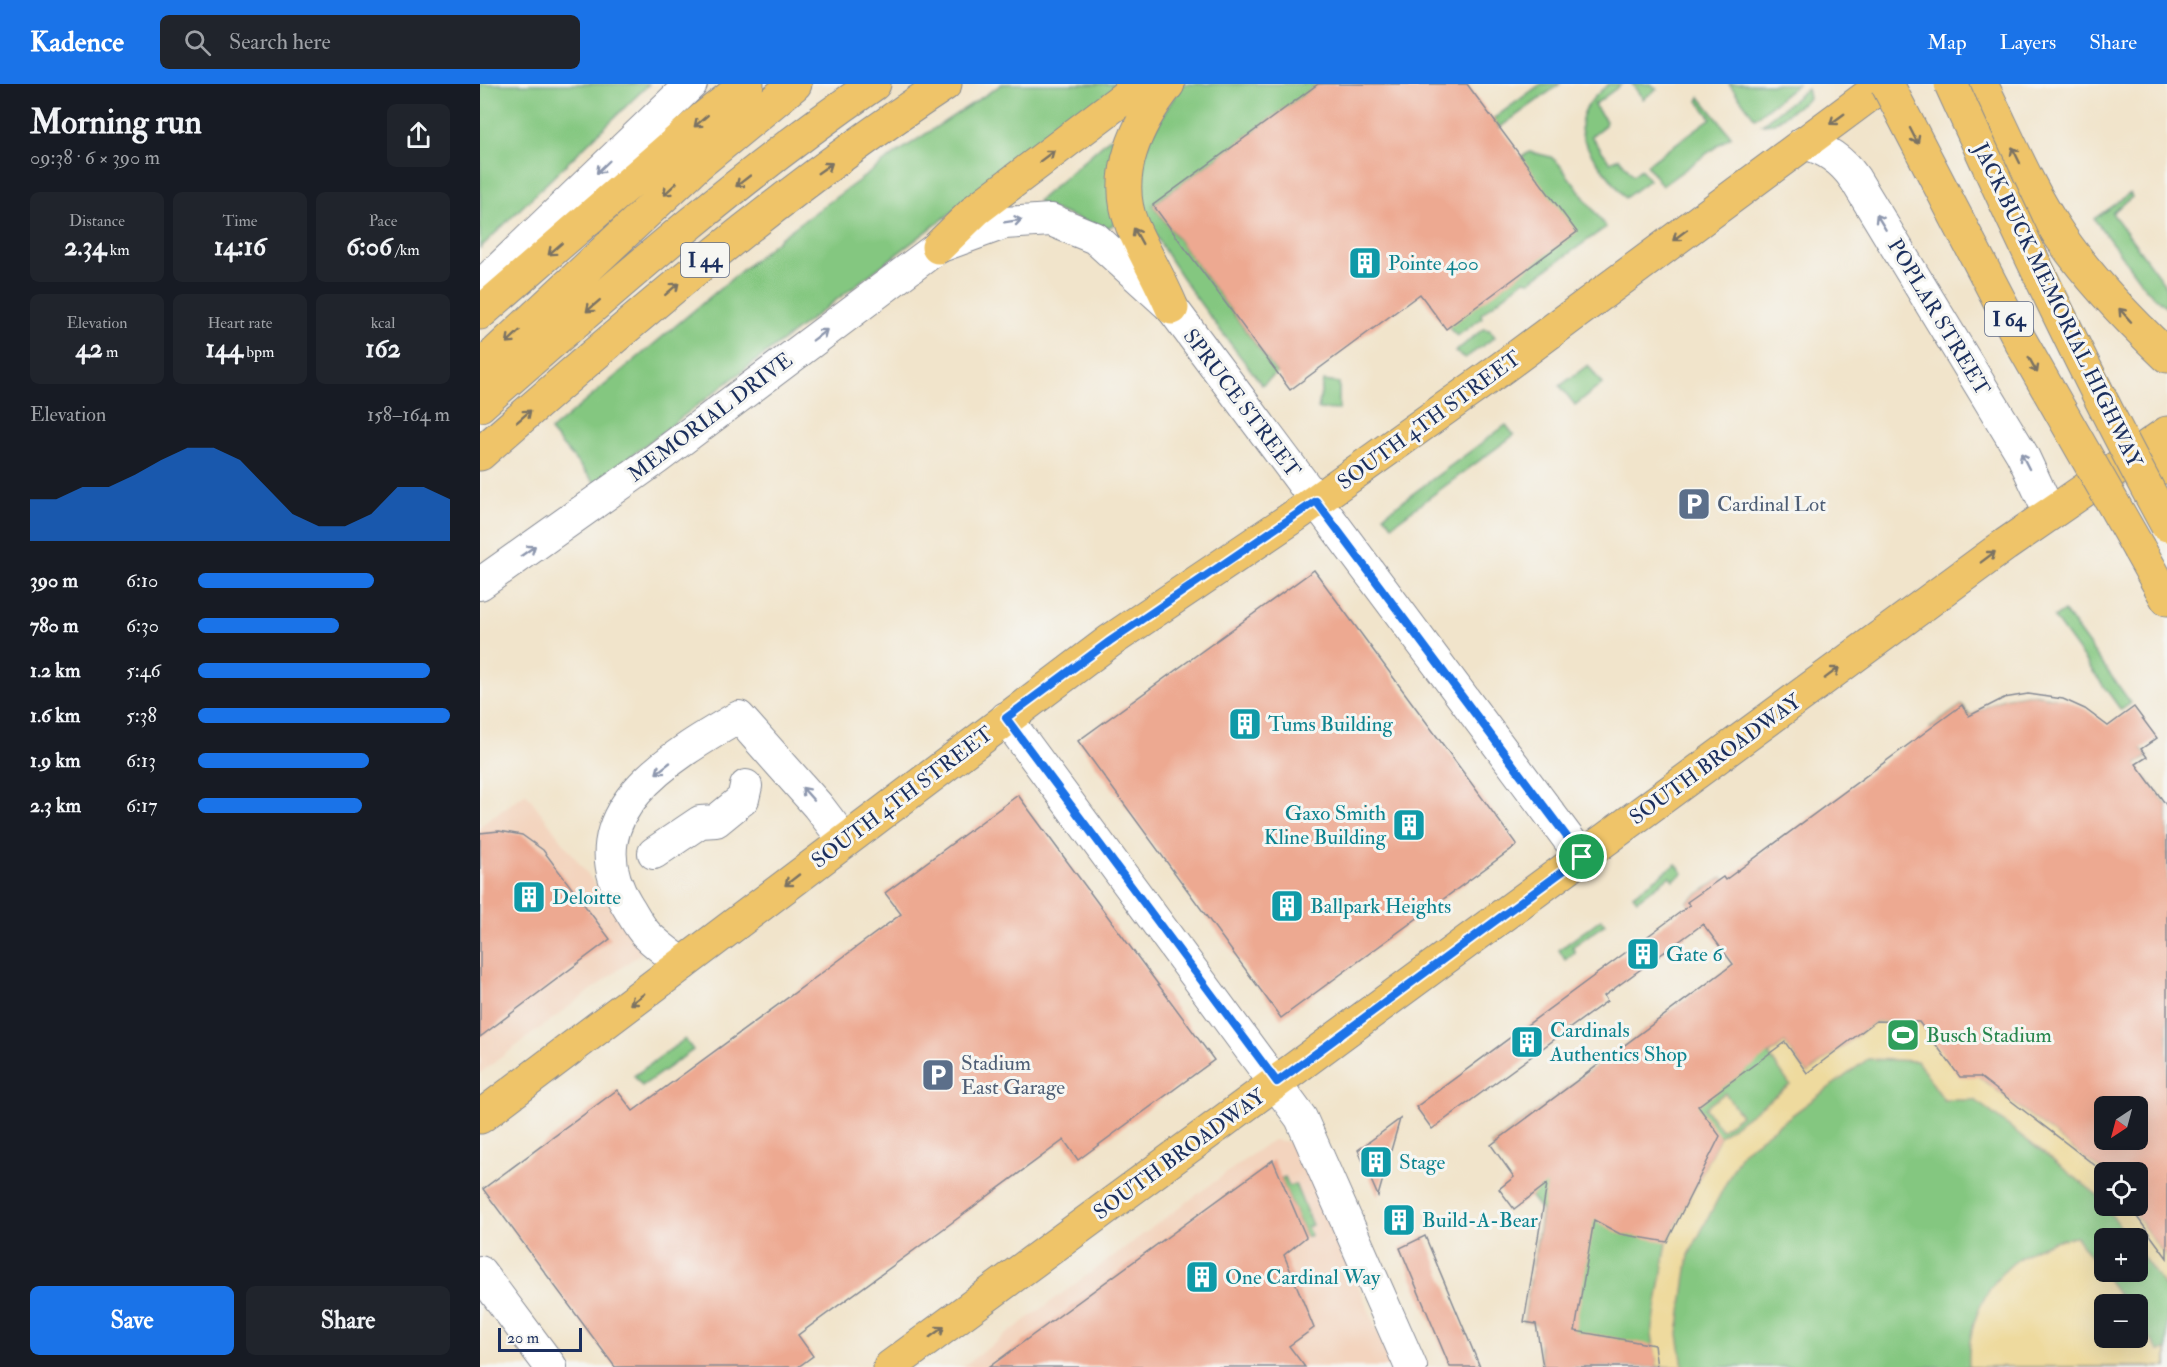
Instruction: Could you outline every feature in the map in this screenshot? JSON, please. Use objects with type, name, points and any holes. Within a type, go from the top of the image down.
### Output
[{"type":"main road","points":[[480,313],[704,118],[747,84]]},
{"type":"main road","points":[[480,368],[698,164],[795,84]]},
{"type":"main road","name":"I 44","points":[[480,405],[677,233],[774,157],[874,84]]},
{"type":"main road","name":"I 44","points":[[480,454],[697,267],[776,204],[945,84]]},
{"type":"main road","points":[[938,247],[977,209],[1142,84]]},
{"type":"main road","points":[[1168,84],[1150,111],[1132,146],[1126,166],[1124,187],[1126,205],[1133,226],[1159,276],[1172,308]]},
{"type":"main road","name":"SOUTH 4TH STREET","points":[[480,1117],[1110,641],[1316,501],[1886,84]]},
{"type":"main road","name":"JACK BUCK MEMORIAL HIGHWAY","points":[[1886,84],[2021,342],[2167,599]]},
{"type":"main road","name":"JACK BUCK MEMORIAL HIGHWAY","points":[[1951,84],[2049,296],[2111,421],[2167,525]]},
{"type":"main road","points":[[1980,84],[2041,204],[2060,236],[2108,296],[2167,356]]},
{"type":"main road","name":"SOUTH BROADWAY","points":[[890,1367],[2050,514],[2167,433]]},
{"type":"main road","points":[[2117,468],[2167,467]]},
{"type":"street","points":[[480,287],[691,84]]},
{"type":"street","name":"POPLAR STREET","points":[[1803,143],[1814,146],[1833,158],[1855,179],[2022,454],[2050,514]]},
{"type":"street","name":"SPRUCE STREET","points":[[938,247],[1004,223],[1051,220],[1095,238],[1172,308],[1582,857]]},
{"type":"street","name":"MEMORIAL DRIVE","points":[[480,584],[656,459],[938,247]]},
{"type":"street","points":[[683,964],[645,934],[614,884],[609,855],[614,824],[633,795],[654,775],[698,741],[739,717],[844,840]]},
{"type":"street","points":[[1006,718],[1277,1082],[1311,1137],[1411,1367]]},
{"type":"street","points":[[654,853],[700,822],[706,805],[731,786],[747,786],[779,762]]},
{"type":"street","points":[[480,1272],[551,1367]]},
{"type":"shaded area","name":"Deloitte","points":[[526,793],[645,950],[480,1073],[480,826]]},
{"type":"shaded area","name":"One Cardinal Way","points":[[1274,1140],[1290,1142],[1302,1154],[1393,1367],[962,1367],[1266,1144]]},
{"type":"green space","points":[[480,84],[649,84],[480,248]]},
{"type":"green space","points":[[1002,84],[1121,84],[595,483],[550,431],[784,235],[898,152]]},
{"type":"green space","points":[[1182,84],[1318,84],[1153,205],[1277,373],[1262,385],[1188,287],[1153,231],[1142,205],[1137,184],[1141,160],[1161,119]]},
{"type":"green space","points":[[1541,84],[1560,84],[1499,128],[1493,119]]},
{"type":"green space","points":[[1609,84],[1622,84],[1594,105],[1606,121],[1605,125],[1591,136],[1610,162],[1619,158],[1633,175],[1641,169],[1649,180],[1625,198],[1592,154],[1584,141],[1581,128],[1583,114],[1592,99]]},
{"type":"green space","points":[[1632,84],[1651,84],[1657,89],[1643,99]]},
{"type":"green space","points":[[1729,84],[1798,84],[1755,118]]},
{"type":"green space","points":[[1807,89],[1809,98],[1774,123],[1762,124]]},
{"type":"green space","points":[[1700,97],[1731,136],[1662,186],[1647,165],[1711,118],[1698,101]]},
{"type":"green space","points":[[1111,137],[1121,144],[1115,224],[1105,229],[1042,205],[1038,201]]},
{"type":"green space","points":[[1530,152],[1551,157],[1559,164],[1606,227],[1530,281],[1524,280],[1481,314],[1482,318],[1457,336],[1448,327],[1521,157]]},
{"type":"green space","points":[[2130,193],[2132,197],[2112,213],[2167,287],[2167,308],[2147,290],[2094,219]]},
{"type":"green space","points":[[1483,329],[1490,330],[1495,337],[1465,358],[1455,352]]},
{"type":"green space","points":[[1588,365],[1602,384],[1575,405],[1560,386]]},
{"type":"green space","points":[[1323,381],[1339,383],[1339,410],[1318,409]]},
{"type":"green space","points":[[1506,425],[1514,435],[1392,525],[1384,515]]},
{"type":"green space","points":[[2064,611],[2131,703],[2121,710],[2054,618]]},
{"type":"green space","name":"Busch Stadium","points":[[2028,694],[2052,697],[2073,705],[2092,716],[2111,732],[2128,731],[2147,757],[2132,767],[2141,781],[2146,778],[2167,806],[2167,1367],[1543,1367],[1539,1344],[1560,1340],[1562,1328],[1524,1322],[1542,1211],[1491,1145],[1736,963],[1687,902],[1723,877],[1729,885],[1934,735],[1930,728],[1962,705],[1970,716],[2004,698]]},
{"type":"green space","points":[[1676,864],[1683,873],[1673,880],[1670,876],[1637,900],[1633,895]]},
{"type":"green space","points":[[1601,919],[1605,924],[1572,947],[1575,952],[1565,960],[1559,950]]},
{"type":"green space","points":[[685,1039],[693,1050],[642,1086],[634,1076]]},
{"type":"green space","points":[[1285,1177],[1289,1186],[1295,1184],[1312,1225],[1307,1227],[1311,1235],[1306,1237],[1281,1179]]},
{"type":"sand","points":[[1876,1021],[1919,1022],[1980,1077],[2094,1165],[2094,1192],[1975,1100],[1944,1100],[1917,1061],[1868,1059],[1742,1152],[1689,1255],[1678,1334],[1683,1367],[1657,1367],[1652,1334],[1667,1242],[1720,1136],[1790,1085],[1769,1055],[1785,1042],[1807,1073]]},
{"type":"sand","points":[[1725,1093],[1741,1115],[1721,1130],[1705,1108]]},
{"type":"sand","points":[[2112,1216],[2136,1216],[2145,1228],[2121,1228]]},
{"type":"sand","points":[[2148,1232],[2167,1258],[2167,1290],[2148,1264]]},
{"type":"sand","points":[[2076,1237],[2094,1261],[2094,1282],[2109,1282],[2118,1294],[2094,1294],[2094,1348],[2148,1348],[2148,1335],[2159,1351],[2167,1350],[2167,1367],[1969,1367],[1970,1343],[1975,1321],[1984,1299],[1996,1280],[2012,1264],[2031,1251],[2052,1242]]},
{"type":"building","name":"Pointe 400","points":[[1318,84],[1467,84],[1577,232],[1446,329],[1420,294],[1290,390],[1153,205]]},
{"type":"building","points":[[1314,570],[1517,845],[1281,1018],[1078,741]]},
{"type":"building","name":"Busch Stadium","points":[[2028,694],[2063,699],[2085,709],[2108,726],[2134,707],[2157,738],[2141,749],[2147,757],[2136,764],[2167,806],[2167,1258],[2148,1232],[2148,1228],[2145,1228],[2136,1216],[2148,1216],[2148,1162],[2094,1162],[2094,1165],[1980,1077],[1960,1077],[1919,1022],[1876,1021],[1807,1073],[1785,1042],[1698,1106],[1720,1136],[1667,1242],[1620,1234],[1594,1220],[1575,1331],[1654,1345],[1657,1367],[1543,1367],[1536,1324],[1524,1322],[1547,1184],[1514,1209],[1499,1189],[1514,1177],[1491,1145],[1733,964],[1703,924],[1604,996],[1607,1001],[1432,1129],[1416,1107],[1690,905],[1687,902],[1723,877],[1725,880],[1962,705],[1969,716],[2004,698]]},
{"type":"building","name":"Stadium East Garage","points":[[1018,795],[1214,1060],[1078,1160],[1064,1140],[798,1335],[813,1356],[798,1367],[615,1367],[483,1189],[617,1090],[633,1111],[827,969],[901,914],[885,893]]},
{"type":"building","name":"Deloitte","points":[[499,831],[522,835],[543,850],[610,939],[480,1037],[480,833]]},
{"type":"building","name":"Stage","points":[[1400,1119],[1378,1196],[1358,1150]]},
{"type":"building","name":"One Cardinal Way","points":[[1273,1160],[1306,1237],[1284,1255],[1314,1328],[1289,1346],[1305,1367],[989,1367]]},
{"type":"building","points":[[1425,1236],[1480,1367],[1450,1367],[1400,1248]]},
{"type":"place","name":"Pointe 400","points":[[1365,263]]},
{"type":"place","name":"Cardinal Lot","points":[[1694,504]]},
{"type":"place","name":"Tums Building","points":[[1245,724]]},
{"type":"place","name":"Gaxo Smith Kline Building","points":[[1409,825]]},
{"type":"place","name":"Deloitte","points":[[529,897]]},
{"type":"place","name":"Ballpark Heights","points":[[1287,906]]},
{"type":"place","name":"Gate 6","points":[[1643,954]]},
{"type":"place","name":"Busch Stadium","points":[[1903,1035]]},
{"type":"place","name":"Cardinals Authentics Shop","points":[[1527,1042]]},
{"type":"place","name":"Stadium East Garage","points":[[938,1075]]},
{"type":"place","name":"Stage","points":[[1376,1162]]},
{"type":"place","name":"Build-A-Bear","points":[[1399,1220]]},
{"type":"place","name":"One Cardinal Way","points":[[1202,1277]]},
{"type":"route","points":[[1316,501],[1582,857],[1277,1082],[1006,718],[1110,641],[1316,501]]}]
